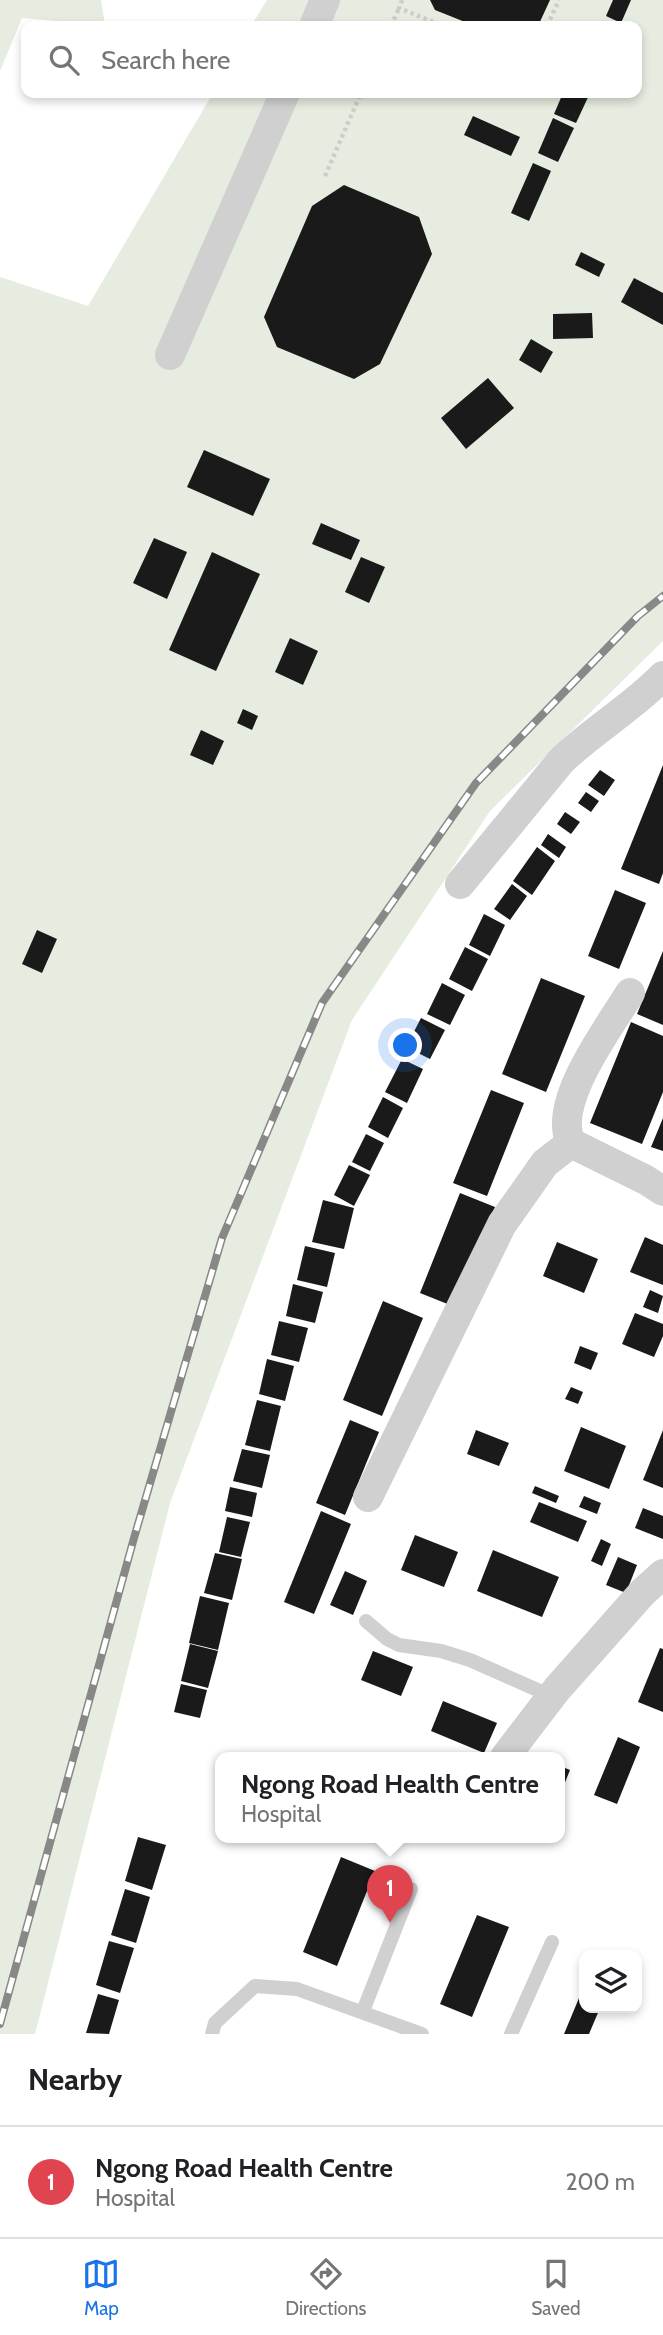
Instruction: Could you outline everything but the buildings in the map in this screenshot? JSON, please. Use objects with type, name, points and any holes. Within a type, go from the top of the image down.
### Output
[{"type":"street","points":[[316,21],[325,0]]},
{"type":"street","points":[[170,355],[283,98]]},
{"type":"street","points":[[460,884],[561,761],[633,704],[663,676]]},
{"type":"street","points":[[630,993],[575,1084],[566,1125],[571,1143],[663,1191]]},
{"type":"street","points":[[368,1497],[502,1224],[545,1163],[571,1143]]},
{"type":"street","points":[[509,1752],[551,1696],[643,1592],[663,1574]]},
{"type":"lane","points":[[366,1620],[387,1639],[400,1645],[441,1651],[470,1660],[551,1696]]},
{"type":"lane","points":[[363,2011],[411,1889]]},
{"type":"lane","points":[[511,2034],[552,1942]]},
{"type":"lane","points":[[212,2034],[215,2024],[255,1986],[297,1989],[422,2034]]},
{"type":"path","points":[[393,21],[402,0]]},
{"type":"path","points":[[549,21],[559,0]]},
{"type":"path","points":[[398,8],[430,21]]},
{"type":"path","points":[[325,176],[359,98]]},
{"type":"shaded area","points":[[0,0],[101,0],[104,21],[22,18],[0,71]]},
{"type":"shaded area","points":[[267,0],[663,0],[663,641],[490,811],[352,1020],[170,1503],[35,2034],[0,2034],[0,277],[88,306],[210,98],[642,98],[642,21],[254,21]]},
{"type":"railway","points":[[0,2024],[134,1538],[222,1238],[322,1003],[476,783],[638,616],[663,596]]},
{"type":"place","name":"Ngong Road Health Centre","points":[[390,1923]]}]
